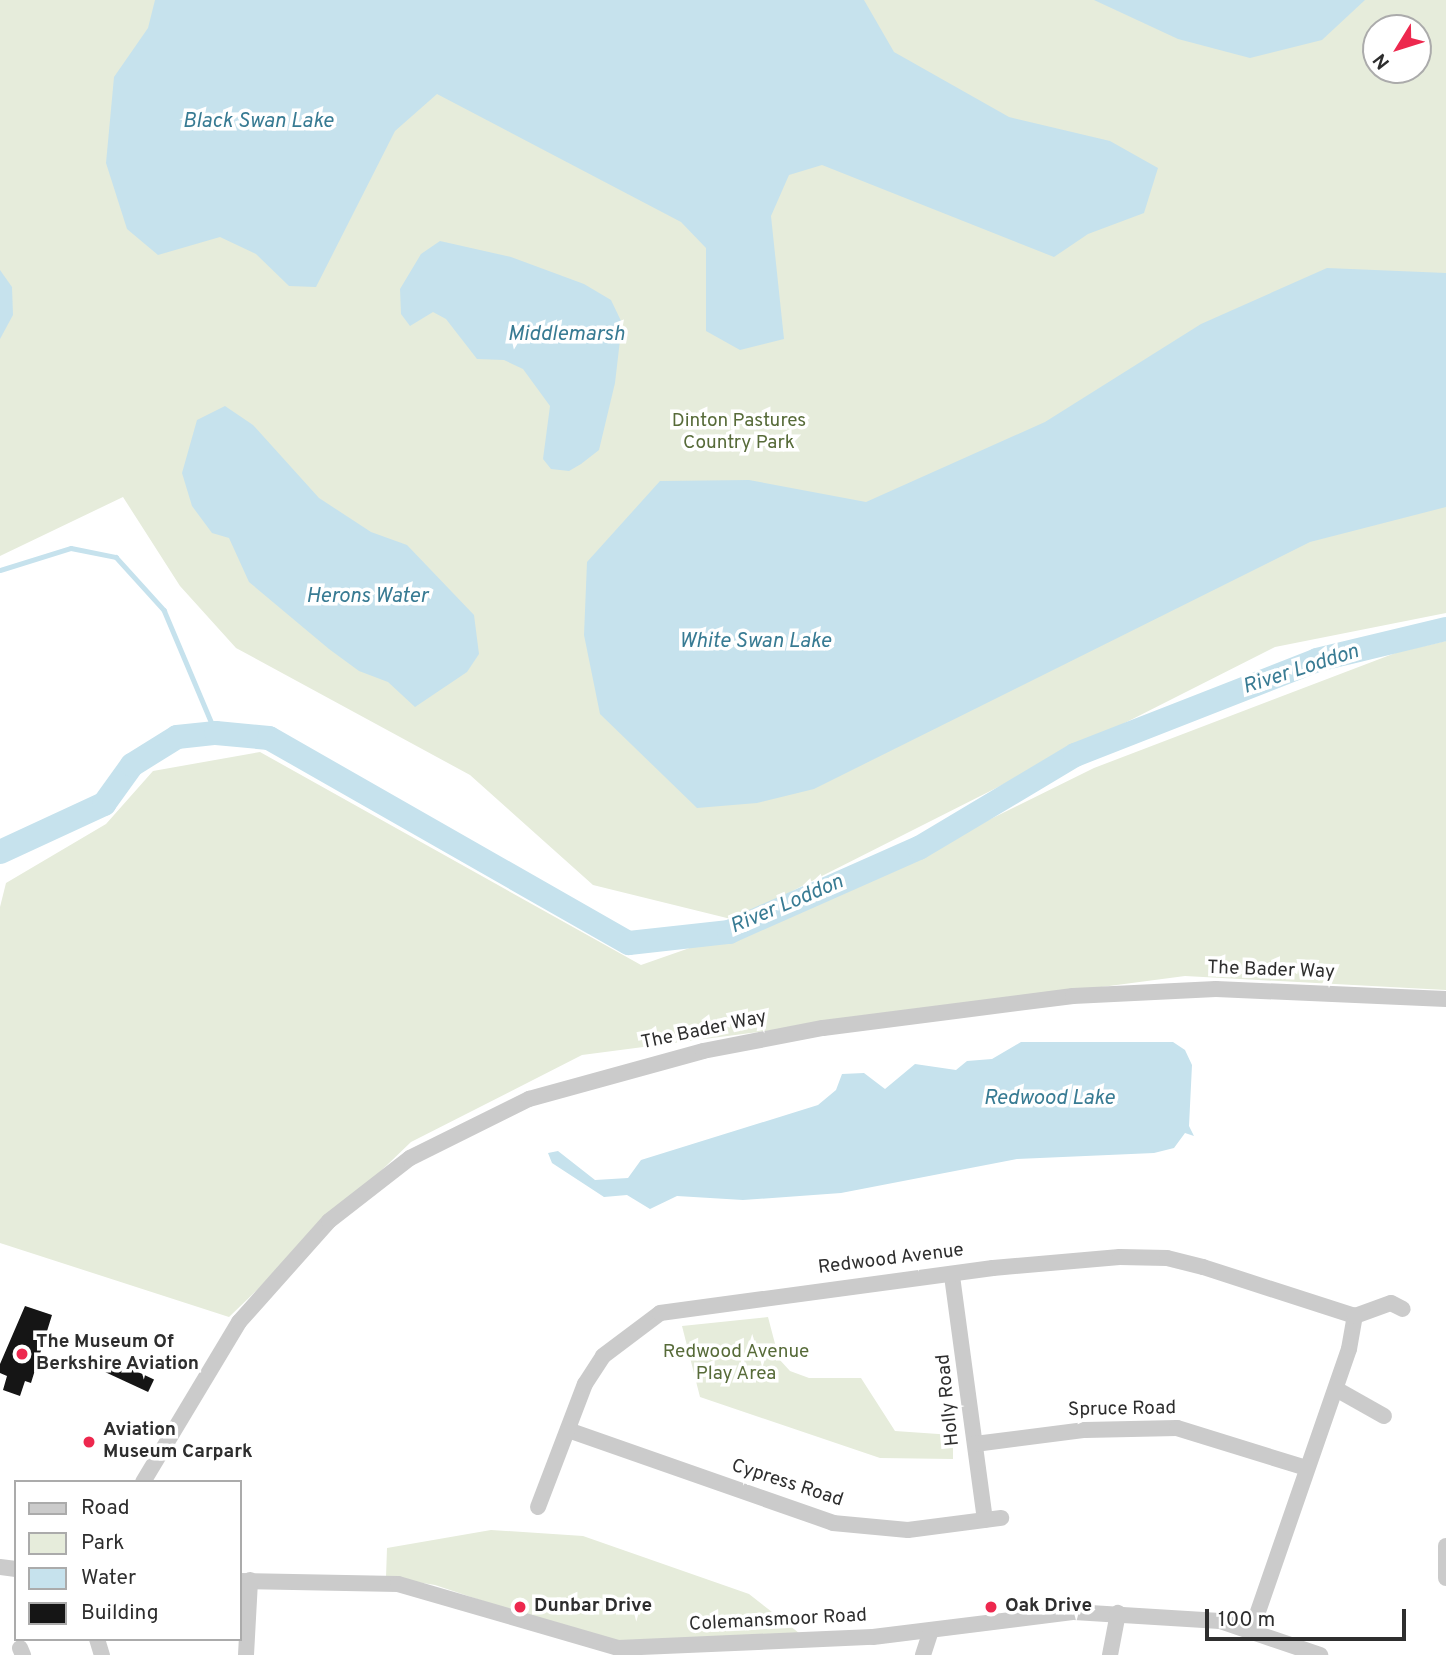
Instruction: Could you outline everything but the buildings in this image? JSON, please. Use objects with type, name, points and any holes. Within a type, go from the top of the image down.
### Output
[{"type":"street","name":"The Bader Way","points":[[144,1480],[239,1322],[329,1221],[410,1158],[529,1098],[730,1046],[1073,996],[1216,989],[1446,999]]},
{"type":"street","name":"Redwood Avenue","points":[[538,1507],[568,1430],[603,1356],[660,1313],[738,1299],[951,1276],[1074,1259],[1167,1258],[1355,1317]]},
{"type":"street","name":"Holly Road","points":[[951,1276],[975,1444],[993,1519]]},
{"type":"street","points":[[1252,1629],[1306,1468],[1336,1389],[1355,1317],[1391,1303],[1404,1309]]},
{"type":"street","points":[[1336,1389],[1384,1416]]},
{"type":"street","name":"Spruce Road","points":[[975,1444],[1085,1430],[1177,1428],[1306,1468]]},
{"type":"street","name":"Cypress Road","points":[[568,1430],[833,1523],[908,1530],[993,1519]]},
{"type":"street","points":[[1446,1546],[1446,1578]]},
{"type":"street","points":[[245,1581],[246,1655]]},
{"type":"street","name":"Colemansmoor Road","points":[[245,1581],[398,1584],[478,1604],[594,1645],[650,1649],[719,1649],[931,1630],[1038,1615],[1118,1613],[1252,1629],[1321,1655]]},
{"type":"street","points":[[1110,1655],[1118,1613]]},
{"type":"street","points":[[923,1655],[931,1630]]},
{"type":"green space","name":"Dinton Pastures Country Park","points":[[0,0],[1446,0],[1446,613],[1275,647],[735,920],[593,885],[470,775],[236,648],[180,586],[123,497],[0,556]]},
{"type":"green space","points":[[1446,641],[1446,990],[1185,976],[582,1055],[411,1142],[229,1317],[0,1243],[0,907],[6,883],[106,824],[153,771],[260,752],[641,965],[824,901],[1094,768],[1398,652]]},
{"type":"green space","name":"Redwood Avenue Play Area","points":[[768,1317],[779,1359],[790,1371],[809,1378],[861,1378],[895,1431],[953,1435],[953,1459],[880,1458],[700,1397],[682,1326]]},
{"type":"green space","points":[[491,1530],[583,1536],[749,1594],[799,1633],[633,1643],[588,1636],[435,1585],[386,1577],[387,1548]]},
{"type":"water","name":"Black Swan Lake","points":[[155,0],[864,0],[894,52],[1009,117],[1110,141],[1158,168],[1144,213],[1088,234],[1054,257],[822,165],[789,175],[771,216],[784,339],[740,350],[706,331],[706,248],[681,222],[437,94],[395,131],[316,287],[289,286],[256,254],[220,237],[158,255],[127,229],[106,163],[114,77],[148,28]]},
{"type":"water","points":[[1094,0],[1365,0],[1322,40],[1250,58],[1178,39]]},
{"type":"water","name":"Middlemarsh","points":[[440,241],[511,257],[584,284],[611,300],[622,323],[615,383],[599,450],[581,464],[569,471],[551,469],[543,459],[550,406],[523,369],[504,360],[477,359],[446,319],[433,312],[410,326],[401,314],[400,289],[421,254]]},
{"type":"water","name":"White Swan Lake","points":[[1327,268],[1446,273],[1446,507],[1310,542],[814,789],[757,803],[697,808],[600,714],[584,635],[587,562],[660,481],[749,480],[866,502],[1045,422],[1201,324]]},
{"type":"water","points":[[0,270],[12,287],[13,315],[0,339]]},
{"type":"water","name":"Herons Water","points":[[225,406],[253,425],[319,498],[371,532],[407,545],[474,615],[479,654],[467,672],[415,707],[388,682],[359,671],[329,649],[249,582],[229,538],[212,533],[192,506],[182,473],[197,420]]},
{"type":"water","name":"Redwood Lake","points":[[1021,1042],[1173,1042],[1185,1050],[1192,1065],[1189,1126],[1194,1136],[1185,1133],[1174,1148],[1154,1153],[1017,1159],[841,1193],[743,1200],[677,1196],[650,1209],[627,1195],[604,1197],[552,1163],[548,1153],[558,1151],[595,1180],[628,1178],[641,1160],[818,1105],[836,1090],[842,1074],[864,1073],[885,1089],[915,1064],[956,1070],[967,1061],[992,1059]]},
{"type":"waterway","points":[[0,570],[71,548],[116,557],[164,610],[216,733]]},
{"type":"waterway","name":"River Loddon","points":[[0,852],[104,804],[132,765],[177,737],[216,733],[269,738],[629,943],[729,932],[919,848],[1075,755],[1317,660],[1446,629]]},
{"type":"place","name":"The Museum Of Berkshire Aviation","points":[[22,1354]]},
{"type":"place","name":"Aviation Museum Carpark","points":[[89,1442]]},
{"type":"place","name":"Dunbar Drive","points":[[520,1607]]},
{"type":"place","name":"Oak Drive","points":[[991,1607]]}]
